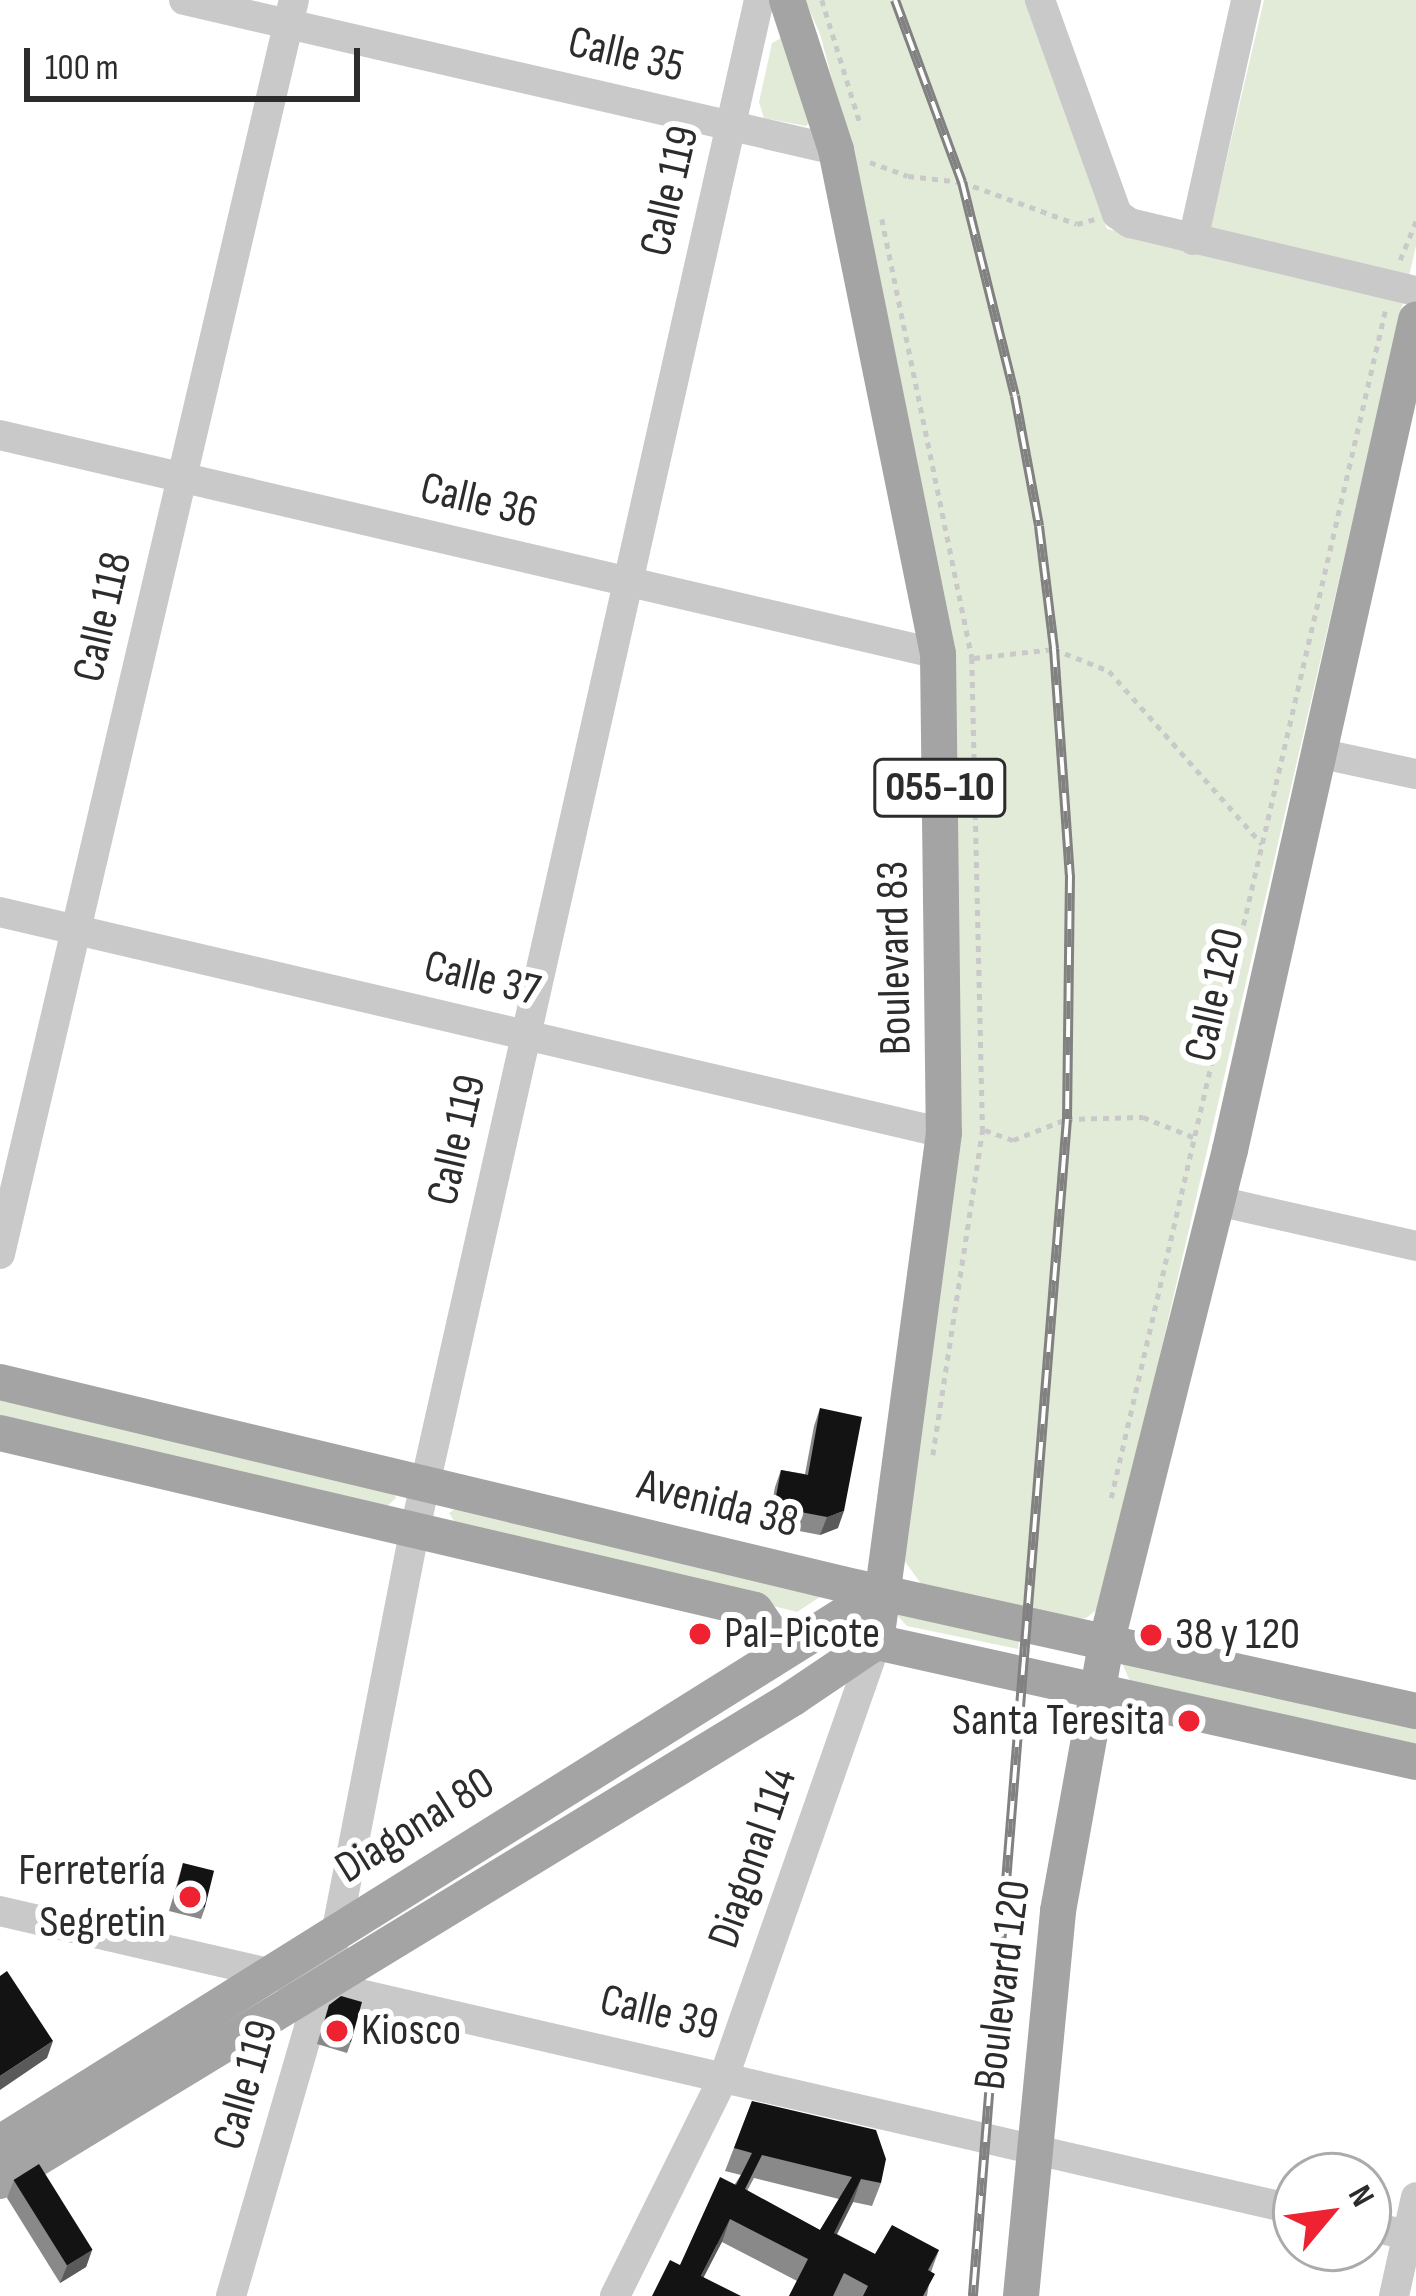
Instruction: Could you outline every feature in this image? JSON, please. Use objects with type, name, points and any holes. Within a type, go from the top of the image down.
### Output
[{"type":"main road","name":"Boulevard 83","points":[[787,0],[853,156],[955,656],[944,1133],[876,1642]]},
{"type":"main road","name":"Calle 120","points":[[1098,1688],[1218,1202],[1214,1145],[1318,753],[1416,320]]},
{"type":"main road","name":"Avenida 38","points":[[0,1382],[882,1591],[1416,1711]]},
{"type":"main road","name":"Avenida 38","points":[[0,1433],[755,1610],[779,1645],[770,1661]]},
{"type":"main road","name":"Diagonal 80","points":[[0,2143],[882,1591]]},
{"type":"main road","name":"Diagonal 80","points":[[0,2181],[793,1698],[876,1642]]},
{"type":"main road","points":[[876,1642],[1416,1762]]},
{"type":"main road","name":"Boulevard 120","points":[[1022,2296],[1058,1911],[1098,1688]]},
{"type":"street","name":"Calle 35","points":[[184,0],[291,12],[853,156]]},
{"type":"street","name":"Calle 119","points":[[231,2296],[336,1934],[425,1482],[760,0]]},
{"type":"street","points":[[1040,0],[1118,214],[1130,224],[1404,287]]},
{"type":"street","points":[[1193,240],[1246,0]]},
{"type":"street","name":"Calle 118","points":[[0,1254],[291,12]]},
{"type":"street","name":"Calle 36","points":[[0,435],[955,656]]},
{"type":"street","points":[[1318,753],[1416,774]]},
{"type":"street","name":"Calle 37","points":[[0,912],[944,1133]]},
{"type":"street","points":[[1218,1202],[1416,1246]]},
{"type":"street","name":"Diagonal 114","points":[[615,2296],[725,2074],[876,1642]]},
{"type":"street","name":"Calle 39","points":[[0,1911],[725,2074],[1032,2152],[1272,2205]]},
{"type":"street","points":[[1394,2296],[1416,2197]]},
{"type":"path","points":[[822,0],[846,64],[853,156],[875,185]]},
{"type":"path","points":[[853,156],[908,176],[962,182],[1077,224],[1118,214]]},
{"type":"path","points":[[880,209],[955,656],[983,1129],[930,1473]]},
{"type":"path","points":[[1110,1504],[1214,1145],[1262,844],[1404,287],[1416,221]]},
{"type":"path","points":[[955,656],[1054,649],[1109,671],[1262,844]]},
{"type":"path","points":[[983,1129],[1013,1140],[1067,1119],[1143,1117],[1214,1145]]},
{"type":"green space","points":[[805,0],[1025,0],[1107,229],[1205,251],[1264,0],[1416,0],[1416,246],[1102,1606],[1086,1618],[1067,1620],[925,1589],[898,1552],[961,1129],[951,655],[863,195],[820,34]]},
{"type":"green space","points":[[781,38],[817,116],[806,126],[764,118],[759,102],[772,43]]},
{"type":"green space","points":[[0,1391],[389,1484],[396,1498],[384,1509],[0,1418]]},
{"type":"green space","points":[[463,1503],[826,1593],[797,1612],[458,1527],[449,1513]]},
{"type":"green space","points":[[896,1614],[1020,1629],[1018,1649],[907,1626]]},
{"type":"green space","points":[[1122,1663],[1416,1722],[1416,1746],[1130,1681]]},
{"type":"building","points":[[820,1408],[862,1417],[844,1511],[827,1517],[774,1507],[781,1470],[808,1475]]},
{"type":"building","name":"Ferretería Segretin","points":[[183,1863],[214,1871],[205,1908],[174,1900]]},
{"type":"building","points":[[7,1971],[53,2041],[0,2076],[0,1976]]},
{"type":"building","name":"Kiosco","points":[[341,1996],[362,2002],[351,2042],[321,2033],[329,2005]]},
{"type":"building","points":[[752,2101],[876,2130],[886,2159],[881,2183],[861,2179],[834,2233],[875,2254],[892,2225],[939,2250],[928,2270],[935,2274],[923,2296],[863,2296],[868,2286],[844,2273],[833,2296],[789,2296],[808,2259],[730,2219],[701,2276],[741,2296],[652,2296],[670,2260],[680,2265],[720,2177],[736,2185],[752,2153],[734,2148]],"holes":[[[762,2155],[852,2177],[820,2230],[745,2189]]]},
{"type":"building","points":[[39,2164],[93,2250],[67,2266],[14,2180]]},
{"type":"railway","points":[[895,0],[962,182],[1015,396],[1039,526],[1054,649],[1070,875],[1067,1119],[973,2296]]},
{"type":"place","name":"Pal-Picote","points":[[700,1634]]},
{"type":"place","name":"38 y 120","points":[[1151,1635]]},
{"type":"place","name":"Santa Teresita","points":[[1189,1721]]},
{"type":"place","name":"Ferretería Segretin","points":[[190,1897]]},
{"type":"place","name":"Kiosco","points":[[337,2031]]}]
